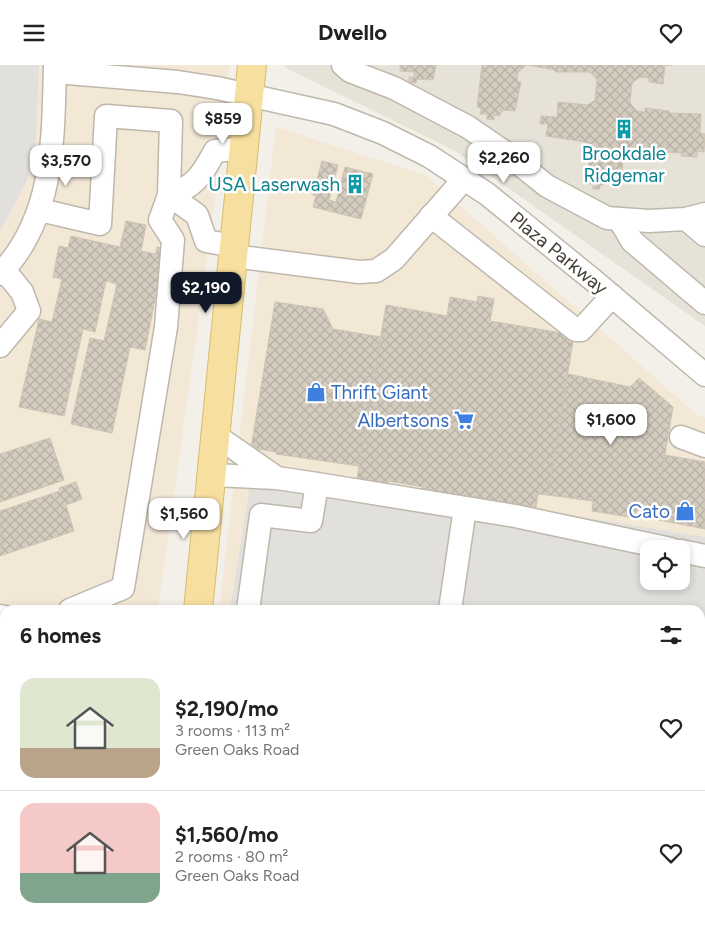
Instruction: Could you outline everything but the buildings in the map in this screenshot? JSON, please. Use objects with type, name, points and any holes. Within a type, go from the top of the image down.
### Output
[{"type":"main road","points":[[199,605],[213,475],[215,435],[252,65]]},
{"type":"street","points":[[342,65],[350,71],[394,88],[468,127],[560,195],[607,217],[619,219],[649,221],[696,217],[705,235]]},
{"type":"street","name":"Plaza Parkway","points":[[55,68],[178,81],[334,114],[384,133],[429,156],[487,194],[705,375]]},
{"type":"street","points":[[0,346],[29,311],[22,292],[2,272],[31,232],[40,210],[50,174],[55,68]]},
{"type":"street","points":[[40,210],[100,224],[106,116],[171,121],[169,195],[160,220],[173,240],[166,327],[123,588],[82,605]]},
{"type":"street","points":[[169,195],[184,191],[190,186],[204,171],[215,151],[244,148]]},
{"type":"street","points":[[169,195],[197,215],[206,241],[234,251],[359,272],[376,271],[394,259],[464,179]]},
{"type":"street","points":[[431,216],[576,330],[581,330],[612,296]]},
{"type":"street","points":[[619,219],[632,241],[705,303]]},
{"type":"street","points":[[215,435],[277,478]]},
{"type":"street","points":[[681,437],[705,446]]},
{"type":"street","points":[[213,475],[277,478],[317,484],[515,516],[640,542]]},
{"type":"street","points":[[249,605],[262,515],[310,521],[317,484]]},
{"type":"street","points":[[451,605],[465,508]]},
{"type":"street","points":[[690,553],[705,556]]},
{"type":"shaded area","points":[[0,65],[229,65],[225,128],[159,605],[0,605]]},
{"type":"shaded area","points":[[0,65],[39,65],[36,137],[27,181],[0,231]]},
{"type":"shaded area","points":[[286,65],[705,65],[705,326],[455,151],[286,68]]},
{"type":"shaded area","points":[[276,127],[425,175],[696,414],[705,418],[705,605],[220,605]]},
{"type":"shaded area","points":[[250,463],[705,537],[705,605],[231,605],[251,480]]},
{"type":"place","name":"Brookdale Ridgemar","points":[[624,129]]},
{"type":"place","name":"USA Laserwash","points":[[355,184]]},
{"type":"place","name":"Thrift Giant","points":[[316,392]]},
{"type":"place","name":"Albertsons","points":[[464,420]]},
{"type":"place","name":"Cato","points":[[685,511]]}]
